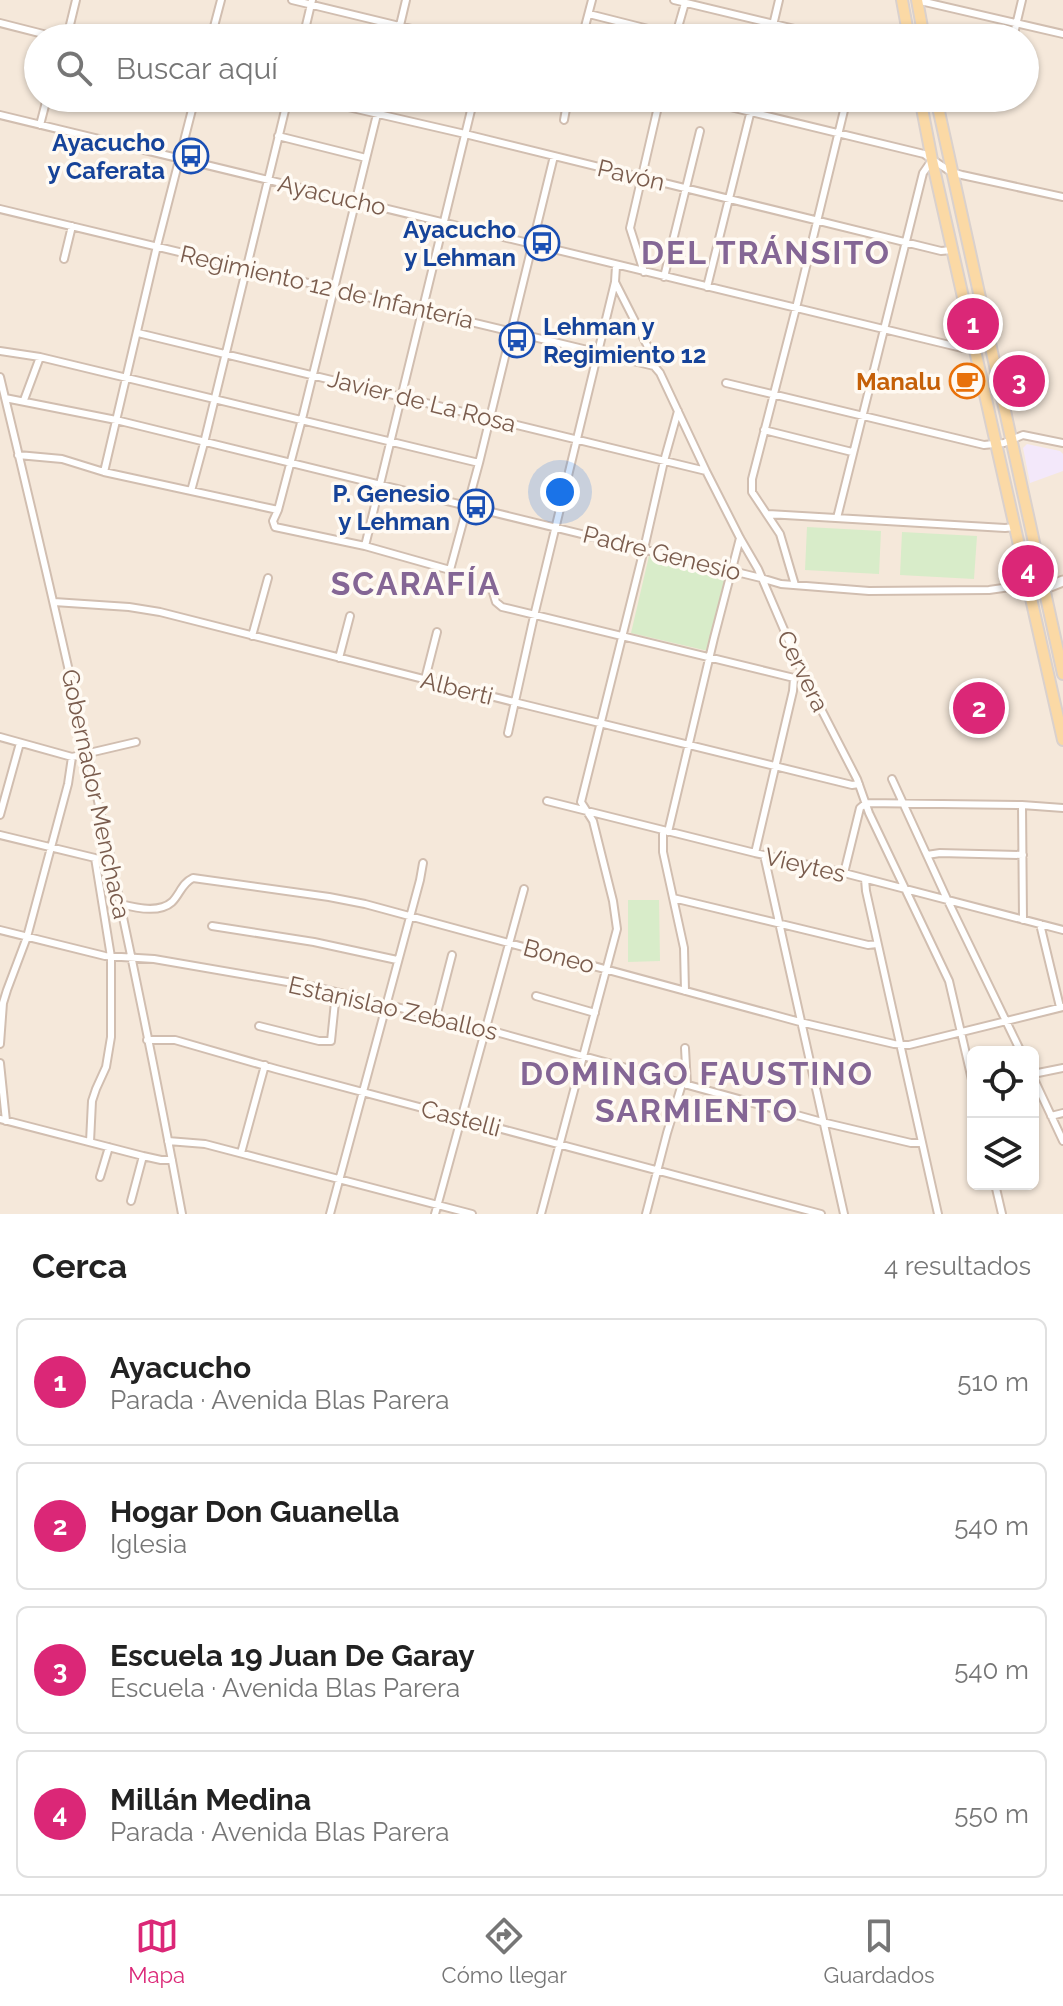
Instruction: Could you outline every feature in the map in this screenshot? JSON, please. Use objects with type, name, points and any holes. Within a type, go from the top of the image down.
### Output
[{"type":"main road","points":[[902,0],[906,24]]},
{"type":"main road","points":[[917,0],[921,24]]},
{"type":"main road","points":[[923,112],[1029,589],[1058,696],[1063,740]]},
{"type":"main road","points":[[939,112],[1063,674]]},
{"type":"street","points":[[70,24],[76,0]]},
{"type":"street","points":[[214,24],[221,0]]},
{"type":"street","points":[[292,0],[311,2],[393,24]]},
{"type":"street","points":[[400,24],[406,0]]},
{"type":"street","points":[[586,24],[592,0]]},
{"type":"street","points":[[674,0],[773,24],[779,0]]},
{"type":"street","points":[[713,9],[715,0]]},
{"type":"street","points":[[917,0],[1017,24],[1022,0]]},
{"type":"street","points":[[306,24],[311,2]]},
{"type":"street","points":[[679,24],[685,3]]},
{"type":"street","points":[[589,14],[627,24]]},
{"type":"street","points":[[0,23],[24,29]]},
{"type":"street","points":[[1039,29],[1063,34]]},
{"type":"street","points":[[40,125],[43,112]]},
{"type":"street","points":[[104,472],[192,112]]},
{"type":"street","points":[[191,491],[284,112]]},
{"type":"street","name":"Pavón","points":[[365,112],[941,251],[952,250]]},
{"type":"street","points":[[378,112],[273,525],[277,528],[365,546],[450,570],[554,156]]},
{"type":"street","points":[[365,546],[470,112]]},
{"type":"street","points":[[564,120],[565,112]]},
{"type":"street","points":[[644,272],[630,228],[657,112]]},
{"type":"street","points":[[707,287],[750,112],[924,154],[951,172],[1063,197]]},
{"type":"street","points":[[795,585],[780,534],[756,499],[751,486],[844,112]]},
{"type":"street","name":"Ayacucho","points":[[0,115],[883,330],[962,348],[991,346]]},
{"type":"street","points":[[664,277],[700,131]]},
{"type":"street","points":[[278,136],[366,158]]},
{"type":"street","points":[[837,518],[923,173],[932,160]]},
{"type":"street","name":"Regimiento 12 de Infantería","points":[[0,209],[654,366]]},
{"type":"street","points":[[64,259],[72,226]]},
{"type":"street","points":[[508,733],[615,282],[616,266]]},
{"type":"street","name":"Cervera","points":[[615,282],[859,784],[869,813],[950,985],[967,1058]]},
{"type":"street","name":"Javier de La Rosa","points":[[138,333],[706,471]]},
{"type":"street","points":[[0,351],[127,377],[479,463]]},
{"type":"street","points":[[24,400],[40,357]]},
{"type":"street","name":"Gobernador Menchaca","points":[[0,377],[121,904],[182,1214]]},
{"type":"street","points":[[726,383],[984,445],[1023,435],[1063,443]]},
{"type":"street","name":"Padre Genesio","points":[[5,398],[116,420],[781,584],[869,591],[989,590],[1017,586],[1043,588],[1063,581]]},
{"type":"street","points":[[541,1214],[617,929],[593,821],[581,802],[678,411]]},
{"type":"street","points":[[764,430],[852,452]]},
{"type":"street","points":[[18,455],[62,459],[104,472],[278,510]]},
{"type":"street","points":[[768,514],[1015,527]]},
{"type":"street","points":[[685,991],[684,948],[663,852],[740,538]]},
{"type":"street","points":[[252,636],[268,578]]},
{"type":"street","points":[[491,586],[499,605],[534,616],[794,678],[803,674]]},
{"type":"street","name":"Alberti","points":[[54,602],[160,612],[688,745],[852,785],[859,784]]},
{"type":"street","points":[[339,658],[350,616]]},
{"type":"street","points":[[425,679],[437,632]]},
{"type":"street","points":[[755,853],[794,678]]},
{"type":"street","points":[[793,691],[809,685]]},
{"type":"street","points":[[0,737],[72,757],[136,742]]},
{"type":"street","points":[[0,815],[20,743]]},
{"type":"street","points":[[0,1044],[3,1003],[27,937],[72,757]]},
{"type":"street","points":[[892,779],[1018,1046]]},
{"type":"street","name":"Vieytes","points":[[547,801],[1063,930]]},
{"type":"street","points":[[844,873],[860,808],[866,803],[1063,808]]},
{"type":"street","points":[[1022,805],[1023,920]]},
{"type":"street","points":[[0,835],[95,858],[111,859]]},
{"type":"street","points":[[764,855],[844,1214]]},
{"type":"street","points":[[927,855],[1023,855]]},
{"type":"street","points":[[90,1142],[92,1101],[110,1052],[111,957],[95,858]]},
{"type":"street","points":[[330,1214],[423,863]]},
{"type":"street","name":"Boneo","points":[[121,904],[145,909],[168,905],[193,878],[329,897],[409,915],[800,1022],[900,1045],[1062,1007]]},
{"type":"street","points":[[865,879],[938,1214]]},
{"type":"street","points":[[435,1214],[524,889]]},
{"type":"street","points":[[673,898],[868,945],[877,944]]},
{"type":"street","points":[[1040,924],[1062,1007]]},
{"type":"street","points":[[212,926],[314,942],[397,960]]},
{"type":"street","name":"Estanislao Zeballos","points":[[0,930],[111,957],[154,959],[336,992],[485,1029],[822,1122],[921,1143]]},
{"type":"street","points":[[436,1017],[452,955]]},
{"type":"street","points":[[259,1026],[319,1041],[331,1041],[336,992]]},
{"type":"street","points":[[536,996],[595,1013]]},
{"type":"street","name":"Castelli","points":[[147,1040],[175,1040],[821,1214]]},
{"type":"street","points":[[646,1214],[684,1084],[685,1048]]},
{"type":"street","points":[[0,1063],[3,1120],[143,1156],[172,1160]]},
{"type":"street","points":[[241,1153],[265,1065]]},
{"type":"street","points":[[1039,1074],[1063,1068]]},
{"type":"street","points":[[1039,1089],[1063,1141]]},
{"type":"street","points":[[1051,1116],[1063,1113]]},
{"type":"street","points":[[168,1141],[195,1142],[241,1153],[472,1214]]},
{"type":"street","points":[[100,1177],[109,1147]]},
{"type":"street","points":[[131,1201],[143,1156]]},
{"type":"street","points":[[996,1190],[1002,1214]]},
{"type":"shaded area","points":[[0,0],[1063,0],[1063,1214],[0,1214]]},
{"type":"shaded area","points":[[1027,444],[1060,451],[1063,454],[1063,471],[1030,483],[1023,448]]},
{"type":"green space","points":[[807,527],[881,531],[879,574],[805,570]]},
{"type":"green space","points":[[902,532],[977,536],[974,579],[900,575]]},
{"type":"green space","points":[[649,556],[727,574],[708,651],[631,633]]},
{"type":"green space","points":[[628,900],[659,900],[660,961],[628,962]]},
{"type":"place","name":"Ayacucho y Caferata","points":[[191,156]]},
{"type":"place","name":"Ayacucho y Lehman","points":[[542,243]]},
{"type":"place","name":"Ayacucho","points":[[973,324]]},
{"type":"place","name":"Lehman y Regimiento 12","points":[[517,340]]},
{"type":"place","name":"Manalu","points":[[967,381]]},
{"type":"place","name":"Escuela 19 Juan De Garay","points":[[1019,381]]},
{"type":"place","name":"P. Genesio y Lehman","points":[[476,507]]},
{"type":"place","name":"Millán Medina","points":[[1028,571]]},
{"type":"place","name":"Hogar Don Guanella","points":[[979,708]]},
{"type":"district","name":"DEL TRÁNSITO","points":[[766,252]]},
{"type":"district","name":"SCARAFÍA","points":[[416,583]]},
{"type":"district","name":"DOMINGO FAUSTINO SARMIENTO","points":[[697,1092]]}]
